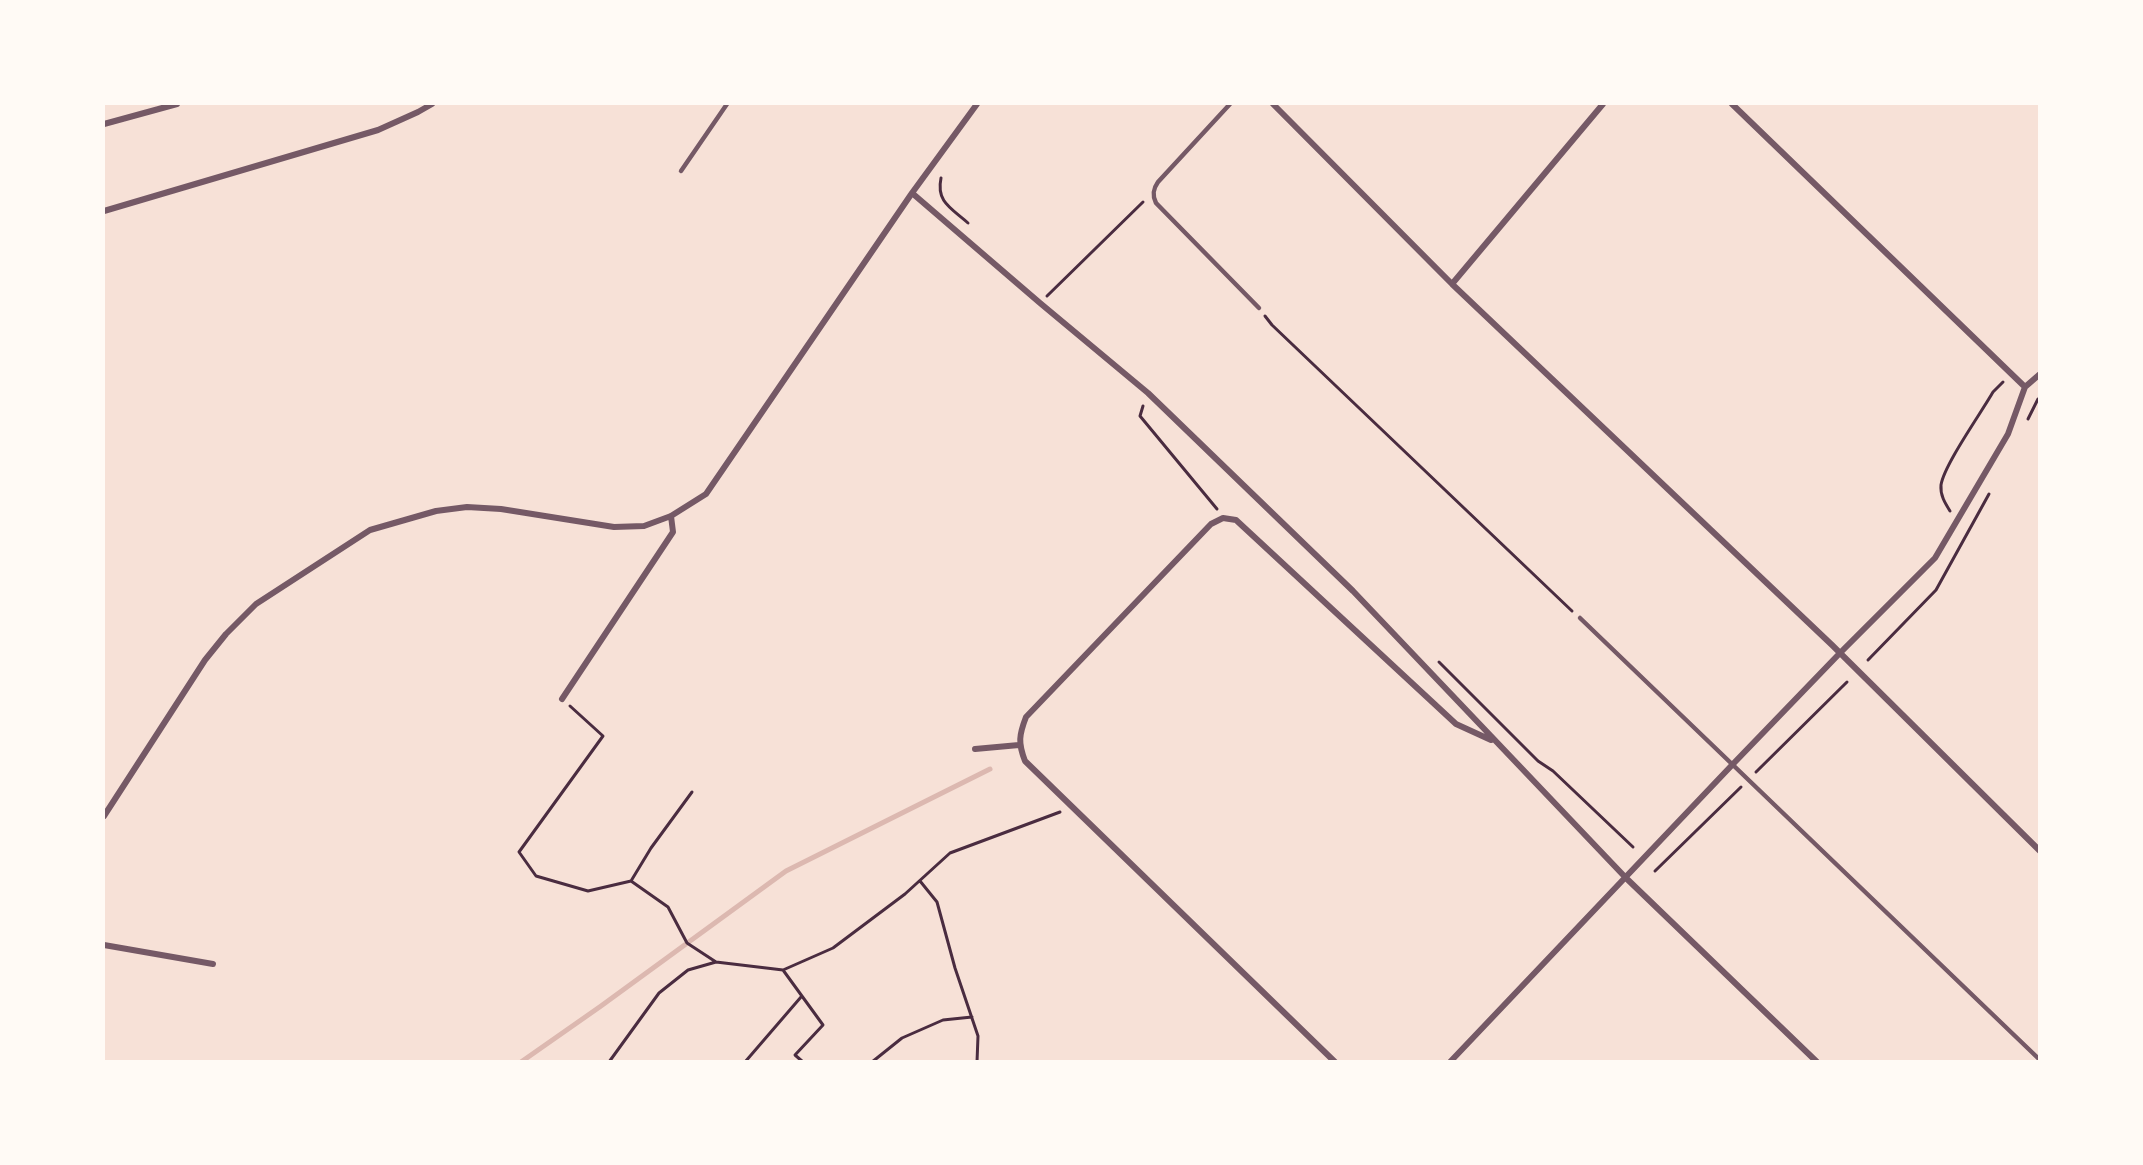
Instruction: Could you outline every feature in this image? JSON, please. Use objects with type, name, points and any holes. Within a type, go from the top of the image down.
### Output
[{"type":"street","points":[[104,124],[177,104]]},
{"type":"street","points":[[104,211],[378,130],[432,104]]},
{"type":"street","points":[[104,816],[205,660],[226,634],[256,604],[370,530],[436,511],[467,507],[501,509],[614,527],[644,526],[671,516],[706,494],[912,193],[977,104]]},
{"type":"street","points":[[1273,104],[1452,284],[1840,653],[2040,851]]},
{"type":"street","points":[[1452,284],[1603,104]]},
{"type":"street","points":[[1732,104],[2025,387]]},
{"type":"street","points":[[912,193],[1148,393],[1353,591],[1626,878],[1816,1062]]},
{"type":"street","points":[[1450,1062],[1733,764],[1935,558],[2008,434],[2025,387],[2040,374]]},
{"type":"street","points":[[562,699],[673,532],[671,516]]},
{"type":"street","points":[[1335,1062],[1025,761],[1019,745],[1021,729],[1026,717],[1211,524],[1223,518],[1236,520],[1456,724],[1494,741]]},
{"type":"street","points":[[975,749],[1019,745]]},
{"type":"street","points":[[104,945],[213,964]]},
{"type":"lane","points":[[681,171],[727,104]]},
{"type":"lane","points":[[1230,104],[1158,182],[1153,192],[1156,203],[1259,308]]},
{"type":"lane","points":[[1580,618],[2040,1059]]},
{"type":"path","points":[[1040,303],[1153,192]]},
{"type":"path","points":[[1259,308],[1272,325],[1580,618]]},
{"type":"path","points":[[1957,522],[1943,501],[1941,486],[1946,469],[1993,392],[2011,373]]},
{"type":"path","points":[[1140,416],[1223,518]]},
{"type":"path","points":[[562,699],[603,736],[519,852],[536,876],[588,891],[631,881],[651,848],[692,792]]},
{"type":"path","points":[[609,1062],[659,993],[688,970],[716,962],[783,970],[833,948],[905,894],[950,853],[1073,808]]},
{"type":"path","points":[[920,880],[937,902],[954,968],[978,1035],[977,1062]]},
{"type":"path","points":[[631,881],[668,907],[687,943],[716,962]]},
{"type":"path","points":[[783,970],[823,1025],[795,1055],[803,1062]]},
{"type":"path","points":[[745,1062],[801,997]]},
{"type":"path","points":[[872,1062],[902,1038],[943,1020],[972,1017]]},
{"type":"waterway","points":[[521,1062],[786,871],[990,769]]}]
